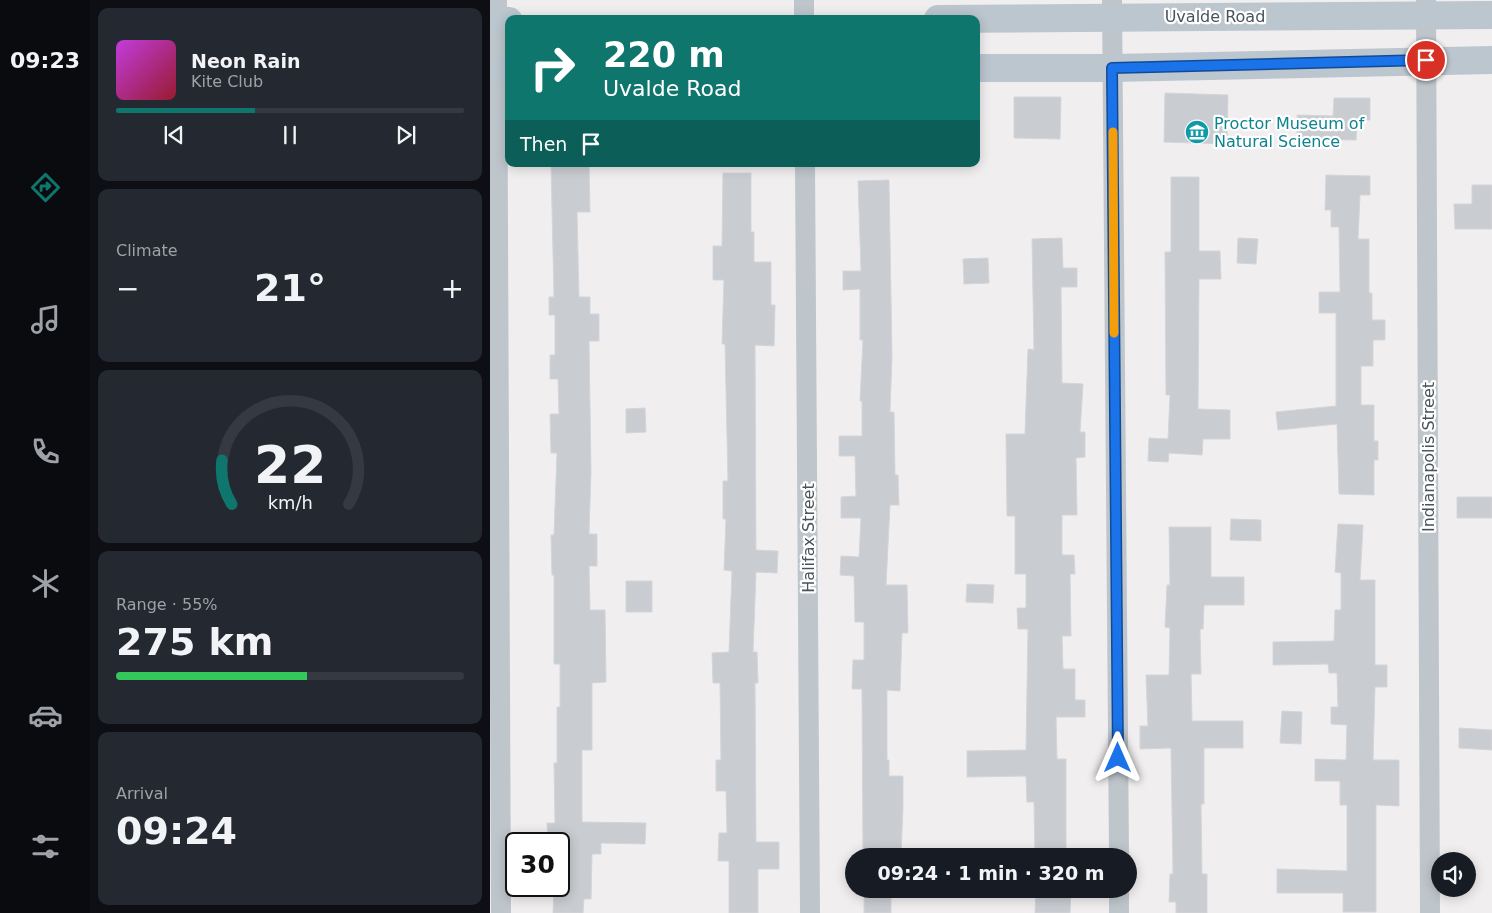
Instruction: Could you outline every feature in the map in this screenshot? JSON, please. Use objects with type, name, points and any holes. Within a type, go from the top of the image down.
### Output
[{"type":"main road","name":"Uvalde Road","points":[[980,16],[1112,8],[1426,8],[1492,15]]},
{"type":"main road","points":[[980,68],[1112,68],[1492,60]]},
{"type":"street","points":[[804,0],[804,15]]},
{"type":"street","points":[[1112,8],[1118,848]]},
{"type":"street","name":"Indianapolis Street","points":[[1426,8],[1430,913]]},
{"type":"street","points":[[498,15],[501,913]]},
{"type":"street","name":"Halifax Street","points":[[805,167],[810,913]]},
{"type":"street","points":[[1119,898],[1119,913]]},
{"type":"building","points":[[1165,93],[1228,95],[1227,144],[1164,142]]},
{"type":"building","points":[[1014,97],[1061,97],[1060,139],[1014,138]]},
{"type":"building","points":[[1334,98],[1370,98],[1370,120],[1357,120],[1356,140],[1297,139],[1297,115],[1333,116]]},
{"type":"building","points":[[551,167],[589,167],[590,212],[577,212],[579,297],[590,297],[590,314],[599,314],[599,341],[589,341],[591,472],[589,534],[597,534],[597,566],[589,566],[590,610],[605,610],[606,682],[592,683],[592,750],[582,750],[582,822],[646,823],[645,844],[601,843],[601,854],[592,854],[591,899],[584,899],[583,913],[553,913],[554,897],[570,897],[570,832],[547,832],[547,823],[555,823],[554,763],[557,763],[557,707],[560,707],[560,664],[554,664],[554,575],[552,575],[551,535],[554,535],[557,453],[551,453],[550,414],[559,414],[558,379],[550,379],[550,355],[555,355],[555,315],[549,315],[549,297],[554,297]]},
{"type":"building","points":[[723,173],[751,173],[751,232],[754,232],[754,262],[771,262],[771,305],[775,305],[774,346],[755,345],[756,550],[778,551],[777,573],[756,572],[753,652],[757,652],[758,683],[755,683],[756,842],[779,842],[779,869],[758,869],[758,913],[729,913],[729,861],[718,861],[719,833],[727,833],[726,791],[716,791],[716,760],[721,760],[720,683],[713,683],[712,653],[729,652],[732,571],[724,570],[726,519],[723,519],[723,481],[728,481],[725,344],[722,344],[724,280],[713,280],[713,246],[722,246]]},
{"type":"building","points":[[1326,175],[1370,176],[1370,195],[1360,195],[1358,239],[1369,239],[1369,293],[1372,293],[1372,320],[1385,320],[1385,340],[1373,340],[1373,366],[1361,366],[1361,405],[1374,405],[1374,441],[1378,441],[1378,460],[1374,460],[1374,495],[1339,494],[1337,424],[1278,430],[1276,412],[1336,406],[1336,313],[1319,313],[1319,292],[1340,292],[1339,227],[1331,227],[1331,210],[1325,210]]},
{"type":"building","points":[[1171,177],[1199,177],[1199,251],[1220,251],[1221,279],[1199,279],[1198,409],[1230,410],[1230,439],[1203,439],[1202,455],[1169,453],[1168,462],[1148,461],[1149,438],[1168,439],[1170,395],[1166,395],[1165,252],[1171,252]]},
{"type":"building","points":[[889,180],[892,356],[890,412],[894,412],[895,475],[898,475],[899,505],[890,505],[886,585],[907,585],[908,633],[902,633],[900,691],[887,690],[887,760],[889,760],[889,776],[903,776],[901,848],[863,848],[862,689],[852,689],[853,660],[864,660],[864,622],[855,622],[854,576],[840,575],[841,556],[859,557],[861,518],[841,518],[841,497],[856,496],[855,456],[839,456],[839,436],[862,436],[862,401],[860,401],[863,340],[860,340],[860,289],[843,290],[843,271],[861,271],[858,181]]},
{"type":"building","points":[[1472,185],[1492,185],[1492,229],[1455,229],[1454,204],[1472,204]]},
{"type":"building","points":[[1062,238],[1063,268],[1077,268],[1077,287],[1061,287],[1062,383],[1083,384],[1080,432],[1085,432],[1085,457],[1076,458],[1077,515],[1062,515],[1062,555],[1074,555],[1075,574],[1070,574],[1071,636],[1062,636],[1063,669],[1075,669],[1075,700],[1085,700],[1085,717],[1056,717],[1057,759],[1066,759],[1066,848],[1035,848],[1034,802],[1027,802],[1026,776],[967,777],[967,751],[1026,750],[1028,629],[1018,629],[1017,608],[1026,608],[1026,574],[1015,574],[1015,516],[1007,516],[1006,434],[1025,434],[1028,349],[1034,350],[1032,239]]},
{"type":"building","points":[[1238,238],[1258,239],[1256,264],[1237,263]]},
{"type":"building","points":[[988,258],[989,283],[964,284],[963,259]]},
{"type":"building","points":[[645,408],[646,432],[626,433],[626,409]]},
{"type":"building","points":[[1457,497],[1492,497],[1492,518],[1457,518]]},
{"type":"building","points":[[1231,519],[1261,520],[1261,541],[1230,540]]},
{"type":"building","points":[[1338,524],[1363,525],[1360,580],[1375,580],[1375,665],[1387,665],[1387,687],[1375,687],[1373,760],[1399,760],[1399,806],[1376,805],[1376,912],[1343,912],[1343,893],[1277,893],[1277,869],[1347,871],[1347,805],[1340,805],[1340,781],[1315,781],[1315,759],[1346,760],[1347,725],[1331,724],[1331,707],[1338,707],[1337,673],[1329,673],[1328,664],[1273,665],[1273,642],[1334,641],[1335,610],[1341,610],[1341,573],[1335,572]]},
{"type":"building","points":[[1169,527],[1211,527],[1211,577],[1244,577],[1244,605],[1204,605],[1203,629],[1200,629],[1201,674],[1191,674],[1192,721],[1243,721],[1243,748],[1204,748],[1204,804],[1201,804],[1202,874],[1207,874],[1207,913],[1176,913],[1176,902],[1169,902],[1170,874],[1173,874],[1171,748],[1140,749],[1140,726],[1148,726],[1146,675],[1169,675],[1170,628],[1165,627],[1167,585],[1170,585]]},
{"type":"building","points":[[626,581],[652,581],[652,612],[626,612]]},
{"type":"building","points":[[967,584],[994,585],[993,603],[966,602]]},
{"type":"building","points":[[1282,711],[1302,712],[1301,744],[1280,743]]},
{"type":"building","points":[[1459,728],[1492,730],[1492,750],[1459,748]]},
{"type":"building","points":[[864,898],[891,898],[891,913],[864,913]]},
{"type":"building","points":[[1036,898],[1071,898],[1070,913],[1035,913]]},
{"type":"slow traffic","points":[[1113,132],[1114,333]]},
{"type":"place","name":"Proctor Museum of Natural Science","points":[[1197,132]]},
{"type":"route","points":[[1118,758],[1112,68],[1426,60]]}]
